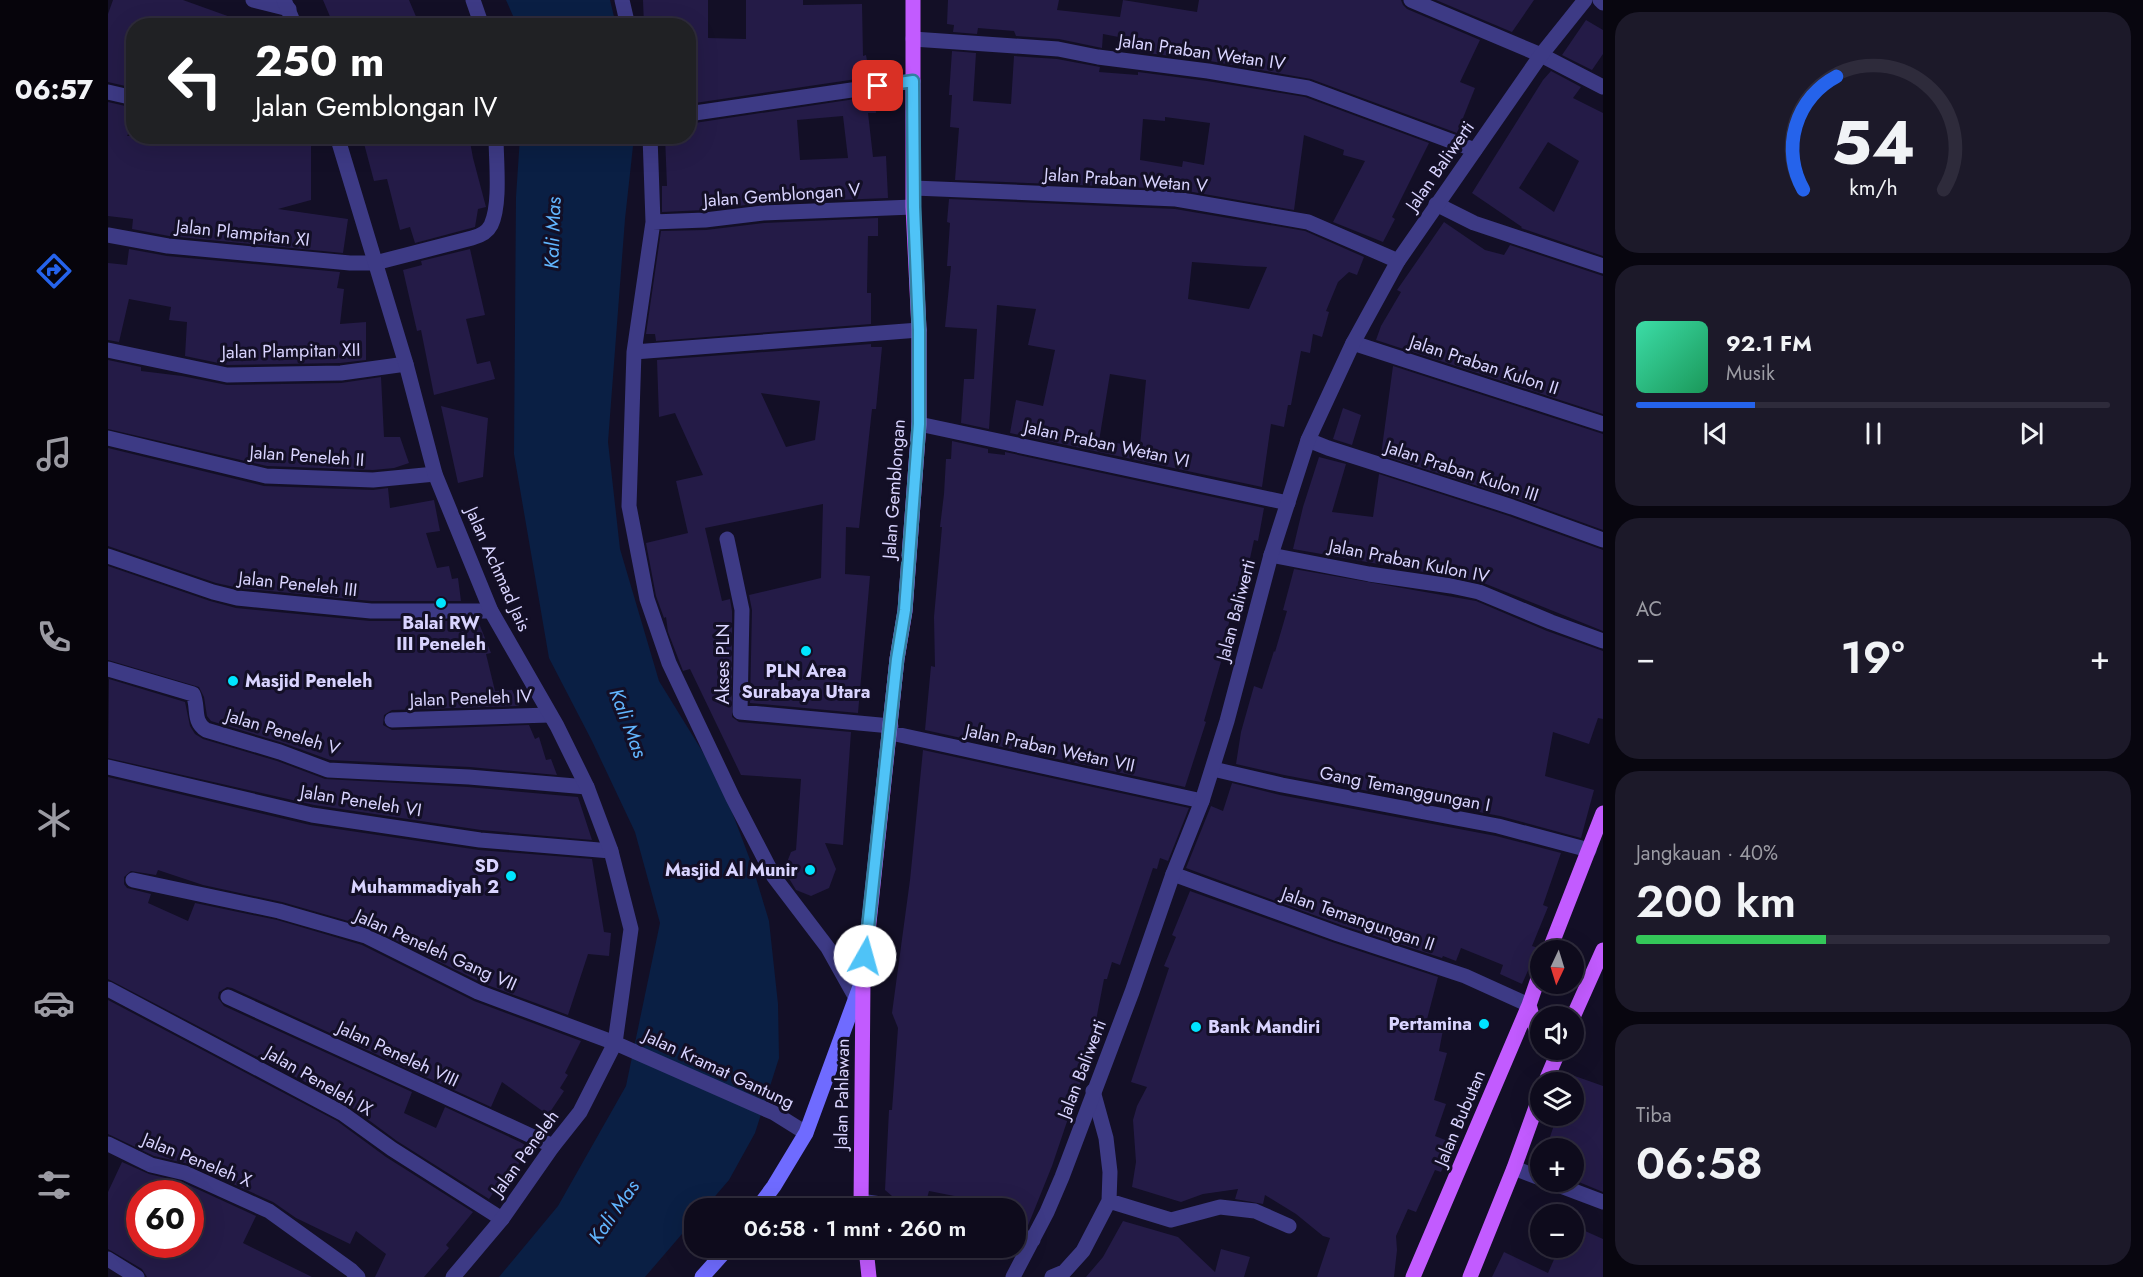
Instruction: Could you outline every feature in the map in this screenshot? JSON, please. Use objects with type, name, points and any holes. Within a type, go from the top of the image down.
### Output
[{"type":"main road","name":"Jalan Gemblongan","points":[[863,979],[897,659],[905,610],[919,424],[919,330],[914,207],[913,0]]},
{"type":"main road","points":[[1553,940],[1603,813]]},
{"type":"main road","points":[[1578,1006],[1603,950]]},
{"type":"main road","name":"Jalan Kramat Gantung","points":[[765,1198],[806,1133],[863,979]]},
{"type":"main road","name":"Jalan Pahlawan","points":[[860,1198],[863,979]]},
{"type":"main road","name":"Jalan Bubutan","points":[[1413,1277],[1533,994]]},
{"type":"main road","points":[[1470,1277],[1530,1124]]},
{"type":"main road","points":[[702,1277],[719,1258]]},
{"type":"main road","points":[[867,1258],[869,1277]]},
{"type":"street","points":[[253,0],[286,4],[292,18]]},
{"type":"street","points":[[473,0],[479,18]]},
{"type":"street","points":[[622,0],[626,18]]},
{"type":"street","points":[[1411,0],[1541,55],[1603,87]]},
{"type":"street","name":"Jalan Baliwerti","points":[[1013,1277],[1062,1177],[1202,801],[1213,769],[1271,555],[1308,440],[1353,343],[1398,261],[1541,55],[1585,0]]},
{"type":"street","name":"Jalan Praban Wetan IV","points":[[913,39],[1058,49],[1098,57],[1208,70],[1308,88],[1475,150]]},
{"type":"street","points":[[696,113],[913,81]]},
{"type":"street","points":[[108,92],[126,96]]},
{"type":"street","name":"Jalan Achmad Jais","points":[[339,144],[435,474],[491,611],[550,715],[587,787],[611,851],[631,929],[615,1043]]},
{"type":"street","name":"Jalan Plampitan XI","points":[[108,235],[168,246],[350,264],[375,263],[480,236],[487,231],[493,219],[496,201],[496,144]]},
{"type":"street","points":[[650,144],[653,222],[634,352],[628,506],[647,599],[674,674],[774,878],[828,948],[856,998]]},
{"type":"street","name":"Jalan Praban Wetan V","points":[[914,188],[1176,200],[1308,222],[1398,261]]},
{"type":"street","points":[[1436,204],[1474,224],[1603,266]]},
{"type":"street","name":"Jalan Gemblongan V","points":[[653,222],[705,220],[763,213],[914,207]]},
{"type":"street","points":[[634,352],[919,330]]},
{"type":"street","name":"Jalan Praban Kulon II","points":[[1353,343],[1603,424]]},
{"type":"street","name":"Jalan Plampitan XII","points":[[108,350],[227,375],[341,373],[405,364]]},
{"type":"street","name":"Jalan Praban Wetan VI","points":[[919,424],[1288,503]]},
{"type":"street","name":"Jalan Peneleh II","points":[[108,438],[266,476],[373,480],[435,474]]},
{"type":"street","name":"Jalan Praban Kulon III","points":[[1308,440],[1512,507],[1603,540]]},
{"type":"street","name":"Akses PLN","points":[[727,539],[742,610],[740,712],[891,730]]},
{"type":"street","name":"Jalan Praban Kulon IV","points":[[1271,555],[1369,574],[1451,585],[1479,592],[1603,641]]},
{"type":"street","name":"Jalan Peneleh III","points":[[108,556],[237,598],[371,610],[491,611]]},
{"type":"street","name":"Jalan Peneleh V","points":[[108,669],[194,694],[196,718],[199,726],[206,730],[280,752],[328,770],[587,787]]},
{"type":"street","name":"Jalan Peneleh IV","points":[[392,720],[550,715]]},
{"type":"street","name":"Jalan Praban Wetan VII","points":[[891,730],[1202,801]]},
{"type":"street","name":"Jalan Peneleh VI","points":[[108,766],[312,815],[480,840],[611,851]]},
{"type":"street","name":"Gang Temanggungan I","points":[[1213,769],[1293,787],[1498,826],[1589,850]]},
{"type":"street","name":"Jalan Temangungan II","points":[[1173,874],[1338,934],[1465,976],[1529,1005]]},
{"type":"street","name":"Jalan Peneleh Gang VII","points":[[133,880],[279,911],[366,936],[478,992],[615,1043]]},
{"type":"street","name":"Jalan Peneleh IX","points":[[108,989],[342,1113],[392,1149],[502,1219]]},
{"type":"street","name":"Jalan Peneleh VIII","points":[[228,997],[553,1146]]},
{"type":"street","name":"Jalan Kramat Gantung","points":[[615,1043],[774,1113],[806,1133]]},
{"type":"street","name":"Jalan Peneleh","points":[[453,1277],[502,1219],[580,1112],[615,1043]]},
{"type":"street","points":[[1052,1277],[1064,1272],[1083,1251],[1109,1201],[1110,1172],[1106,1138],[1093,1092]]},
{"type":"street","name":"Jalan Peneleh X","points":[[108,1144],[151,1165],[185,1173],[269,1211],[358,1277]]},
{"type":"street","points":[[1514,1168],[1530,1174]]},
{"type":"street","points":[[1576,1192],[1603,1202]]},
{"type":"street","points":[[1109,1201],[1171,1220],[1220,1207],[1255,1211],[1289,1226]]},
{"type":"street","points":[[1026,1238],[1033,1240]]},
{"type":"street","points":[[108,1259],[136,1277]]},
{"type":"water","points":[[506,0],[610,0],[614,18],[514,18]]},
{"type":"water","name":"Kali Mas","points":[[520,144],[633,144],[625,219],[608,442],[620,549],[659,681],[720,780],[752,865],[769,921],[778,1004],[779,1058],[755,1133],[729,1180],[713,1198],[684,1198],[684,1232],[645,1277],[499,1277],[558,1206],[626,1086],[660,923],[635,832],[549,658],[514,454],[516,197]]},
{"type":"building","points":[[113,0],[183,0],[233,18],[126,18],[126,86],[108,82],[108,14]]},
{"type":"building","points":[[323,0],[409,0],[417,18],[331,18]]},
{"type":"building","points":[[643,0],[708,0],[708,38],[746,39],[746,0],[803,0],[803,5],[862,4],[863,56],[866,55],[870,77],[696,103],[696,18],[644,18]]},
{"type":"building","points":[[948,0],[1059,0],[1057,10],[1120,17],[1123,0],[1197,12],[1199,0],[1401,0],[1407,9],[1480,40],[1460,82],[1475,88],[1457,133],[1311,79],[1210,61],[1139,52],[1139,41],[1103,34],[1102,48],[1059,39],[1016,36],[1014,31],[978,28],[977,34],[953,32],[954,25],[947,24]]},
{"type":"building","points":[[1436,0],[1534,0],[1512,32]]},
{"type":"building","points":[[1586,20],[1603,30],[1603,54],[1592,70],[1562,55]]},
{"type":"building","points":[[952,51],[976,53],[973,101],[1011,104],[1014,56],[1057,59],[1100,67],[1099,72],[1138,75],[1138,72],[1305,97],[1429,143],[1392,217],[1395,219],[1383,242],[1333,222],[1365,161],[1343,155],[1344,150],[1304,135],[1294,210],[1176,189],[955,180],[959,128],[950,127],[952,95],[949,95]],"holes":[[[1165,117],[1210,123],[1204,165],[1183,161],[1182,167],[1140,160],[1143,119],[1165,121]]]},
{"type":"building","points":[[1551,71],[1581,87],[1573,98],[1603,113],[1603,256],[1521,228],[1472,193],[1543,80]],"holes":[[[1548,142],[1579,161],[1554,212],[1519,188]]]},
{"type":"building","points":[[875,96],[876,113],[868,113],[873,157],[886,156],[888,198],[763,203],[662,212],[662,186],[667,186],[665,144],[696,144],[696,123]],"holes":[[[843,116],[848,158],[800,160],[797,120]]]},
{"type":"building","points":[[108,102],[126,106],[126,144],[311,145],[311,200],[278,209],[348,219],[343,253],[169,236],[132,229],[133,219],[108,216]]},
{"type":"building","points":[[364,144],[470,144],[486,207],[478,209],[475,227],[415,243],[410,227],[400,230],[387,179],[374,181]]},
{"type":"building","points":[[949,199],[1175,209],[1305,231],[1364,257],[1357,275],[1349,272],[1338,282],[1326,311],[1329,312],[1322,337],[1313,334],[1310,353],[1301,351],[1291,405],[1288,405],[1284,427],[1271,424],[1262,487],[1010,433],[1016,400],[1043,406],[1055,350],[1028,345],[1036,309],[997,305],[989,429],[961,423],[964,379],[974,379],[977,329],[945,327],[951,266],[947,266],[950,223],[947,222]],"holes":[[[1192,262],[1245,266],[1267,267],[1249,309],[1188,299]],[[1110,374],[1146,380],[1140,446],[1099,441]]]},
{"type":"building","points":[[878,218],[878,236],[868,236],[867,293],[871,293],[871,324],[656,341],[655,334],[646,334],[661,231],[706,230],[764,223]]},
{"type":"building","points":[[1444,222],[1485,250],[1504,255],[1510,245],[1603,276],[1603,414],[1376,340],[1381,326],[1401,292],[1397,290]]},
{"type":"building","points":[[129,249],[167,256],[340,272],[337,288],[344,289],[340,324],[366,322],[366,360],[340,363],[228,365],[185,356],[187,322],[169,320],[171,307],[129,299],[119,342],[108,340],[108,263],[127,265]]},
{"type":"building","points":[[470,249],[485,315],[466,319],[477,364],[490,361],[495,379],[434,395],[421,330],[417,331],[403,270],[422,265],[421,261]]},
{"type":"building","points":[[871,344],[871,347],[882,347],[876,409],[872,409],[859,528],[846,527],[845,574],[870,576],[858,713],[750,703],[752,610],[749,595],[821,578],[823,504],[705,528],[722,601],[730,599],[732,611],[732,717],[739,722],[851,732],[843,845],[825,843],[836,869],[829,888],[811,896],[796,890],[784,870],[791,852],[796,850],[801,779],[741,775],[690,669],[683,671],[668,632],[666,617],[664,618],[656,596],[646,543],[688,533],[676,481],[703,475],[675,413],[659,417],[657,360]],"holes":[[[761,393],[820,401],[815,440],[786,447]]]},
{"type":"building","points":[[108,360],[141,367],[141,371],[227,385],[341,383],[381,377],[384,437],[400,437],[409,463],[394,468],[373,470],[267,466],[108,429]]},
{"type":"building","points":[[1393,366],[1603,434],[1603,530],[1515,498],[1381,455]]},
{"type":"building","points":[[441,406],[488,418],[483,477],[458,483]]},
{"type":"building","points":[[1343,408],[1361,415],[1352,445],[1333,439]]},
{"type":"building","points":[[952,441],[988,449],[988,453],[1005,455],[1005,452],[1264,508],[1258,541],[1254,540],[1247,572],[1243,570],[1226,634],[1228,634],[1223,655],[1204,721],[1206,722],[1185,787],[925,730],[931,666],[935,667],[934,617],[946,459],[951,459]]},
{"type":"building","points":[[108,448],[264,486],[373,490],[388,488],[390,508],[434,500],[440,531],[426,533],[437,568],[449,566],[452,579],[458,578],[461,601],[371,601],[239,588],[216,583],[108,546]]},
{"type":"building","points":[[1319,457],[1346,464],[1332,512],[1373,517],[1379,474],[1509,516],[1603,550],[1603,631],[1481,582],[1293,549]]},
{"type":"building","points":[[108,566],[236,608],[370,621],[478,621],[491,653],[486,654],[495,691],[512,690],[519,706],[392,710],[384,715],[383,725],[392,730],[529,725],[535,739],[539,737],[546,760],[551,759],[557,775],[470,767],[330,760],[211,721],[207,716],[204,697],[199,687],[108,660]]},
{"type":"building","points":[[1294,569],[1476,601],[1547,631],[1603,651],[1603,719],[1598,718],[1589,744],[1553,732],[1545,776],[1594,790],[1581,838],[1500,816],[1236,764],[1241,732],[1254,686],[1262,689],[1275,652],[1287,611],[1283,610]]},
{"type":"building","points":[[109,679],[185,702],[190,726],[195,734],[203,739],[277,761],[325,779],[468,787],[578,797],[592,840],[481,830],[314,805],[108,758]]},
{"type":"building","points":[[923,750],[1189,808],[1168,861],[1160,858],[1157,869],[1153,868],[1120,965],[1112,962],[1107,979],[1104,979],[1093,1036],[1099,1037],[1027,1228],[1026,1198],[965,1198],[929,1191],[927,1198],[903,1198],[892,1196],[885,1190],[889,1110],[892,1110],[898,1028],[892,1013],[910,880]]},
{"type":"building","points":[[108,777],[310,825],[479,850],[592,859],[604,932],[611,933],[609,956],[588,954],[568,1015],[482,983],[369,927],[282,902],[203,885],[158,870],[156,875],[131,871],[124,877],[124,884],[127,888],[151,894],[148,903],[188,921],[195,903],[277,920],[362,945],[474,1001],[581,1041],[565,1073],[568,1075],[560,1088],[564,1091],[548,1115],[502,1082],[491,1107],[232,988],[227,987],[219,992],[218,998],[224,1006],[412,1092],[404,1113],[436,1128],[445,1107],[530,1148],[504,1185],[500,1183],[489,1199],[397,1141],[347,1104],[108,979]]},
{"type":"building","points":[[1232,783],[1280,795],[1496,836],[1561,853],[1543,905],[1548,907],[1534,940],[1530,940],[1530,966],[1522,984],[1500,974],[1503,965],[1461,948],[1456,961],[1443,956],[1442,958],[1341,925],[1186,868],[1211,806],[1223,811]]},
{"type":"building","points":[[1190,891],[1438,977],[1425,1027],[1443,1030],[1439,1051],[1447,1053],[1434,1100],[1446,1104],[1435,1136],[1453,1143],[1441,1172],[1435,1170],[1416,1212],[1408,1209],[1396,1236],[1394,1277],[1317,1277],[1330,1238],[1323,1236],[1296,1214],[1265,1195],[1263,1204],[1235,1199],[1238,1189],[1203,1194],[1181,1202],[1132,1187],[1136,1162],[1133,1120],[1147,1087],[1131,1082],[1169,968],[1164,966],[1176,937],[1172,935]]},
{"type":"building","points":[[108,1000],[337,1121],[386,1157],[473,1212],[446,1245],[449,1248],[424,1277],[375,1277],[386,1254],[356,1231],[350,1244],[296,1218],[273,1202],[189,1164],[154,1156],[108,1134]]},
{"type":"building","points":[[1584,1079],[1603,1086],[1603,1192],[1584,1184],[1584,1138],[1550,1138],[1554,1126],[1584,1126]]},
{"type":"building","points":[[122,1162],[149,1174],[174,1180],[126,1180],[126,1258],[204,1258],[204,1192],[256,1216],[243,1243],[312,1277],[147,1277],[142,1269],[108,1249],[108,1192]]},
{"type":"building","points":[[1123,1221],[1178,1237],[1215,1272],[1221,1249],[1250,1257],[1244,1277],[1086,1277],[1103,1257]]},
{"type":"building","points":[[1584,1230],[1603,1239],[1603,1277],[1492,1277],[1504,1252],[1548,1273],[1555,1258],[1584,1258]]},
{"type":"place","name":"Balai RW III Peneleh","points":[[441,603]]},
{"type":"place","name":"PLN Area Surabaya Utara","points":[[806,651]]},
{"type":"place","name":"Masjid Peneleh","points":[[233,681]]},
{"type":"place","name":"Masjid Al Munir","points":[[810,870]]},
{"type":"place","name":"SD Muhammadiyah 2","points":[[511,876]]},
{"type":"place","name":"Pertamina","points":[[1484,1024]]},
{"type":"place","name":"Bank Mandiri","points":[[1196,1027]]},
{"type":"route","points":[[865,956],[891,733],[897,659],[905,610],[919,424],[913,81],[878,86]]}]
